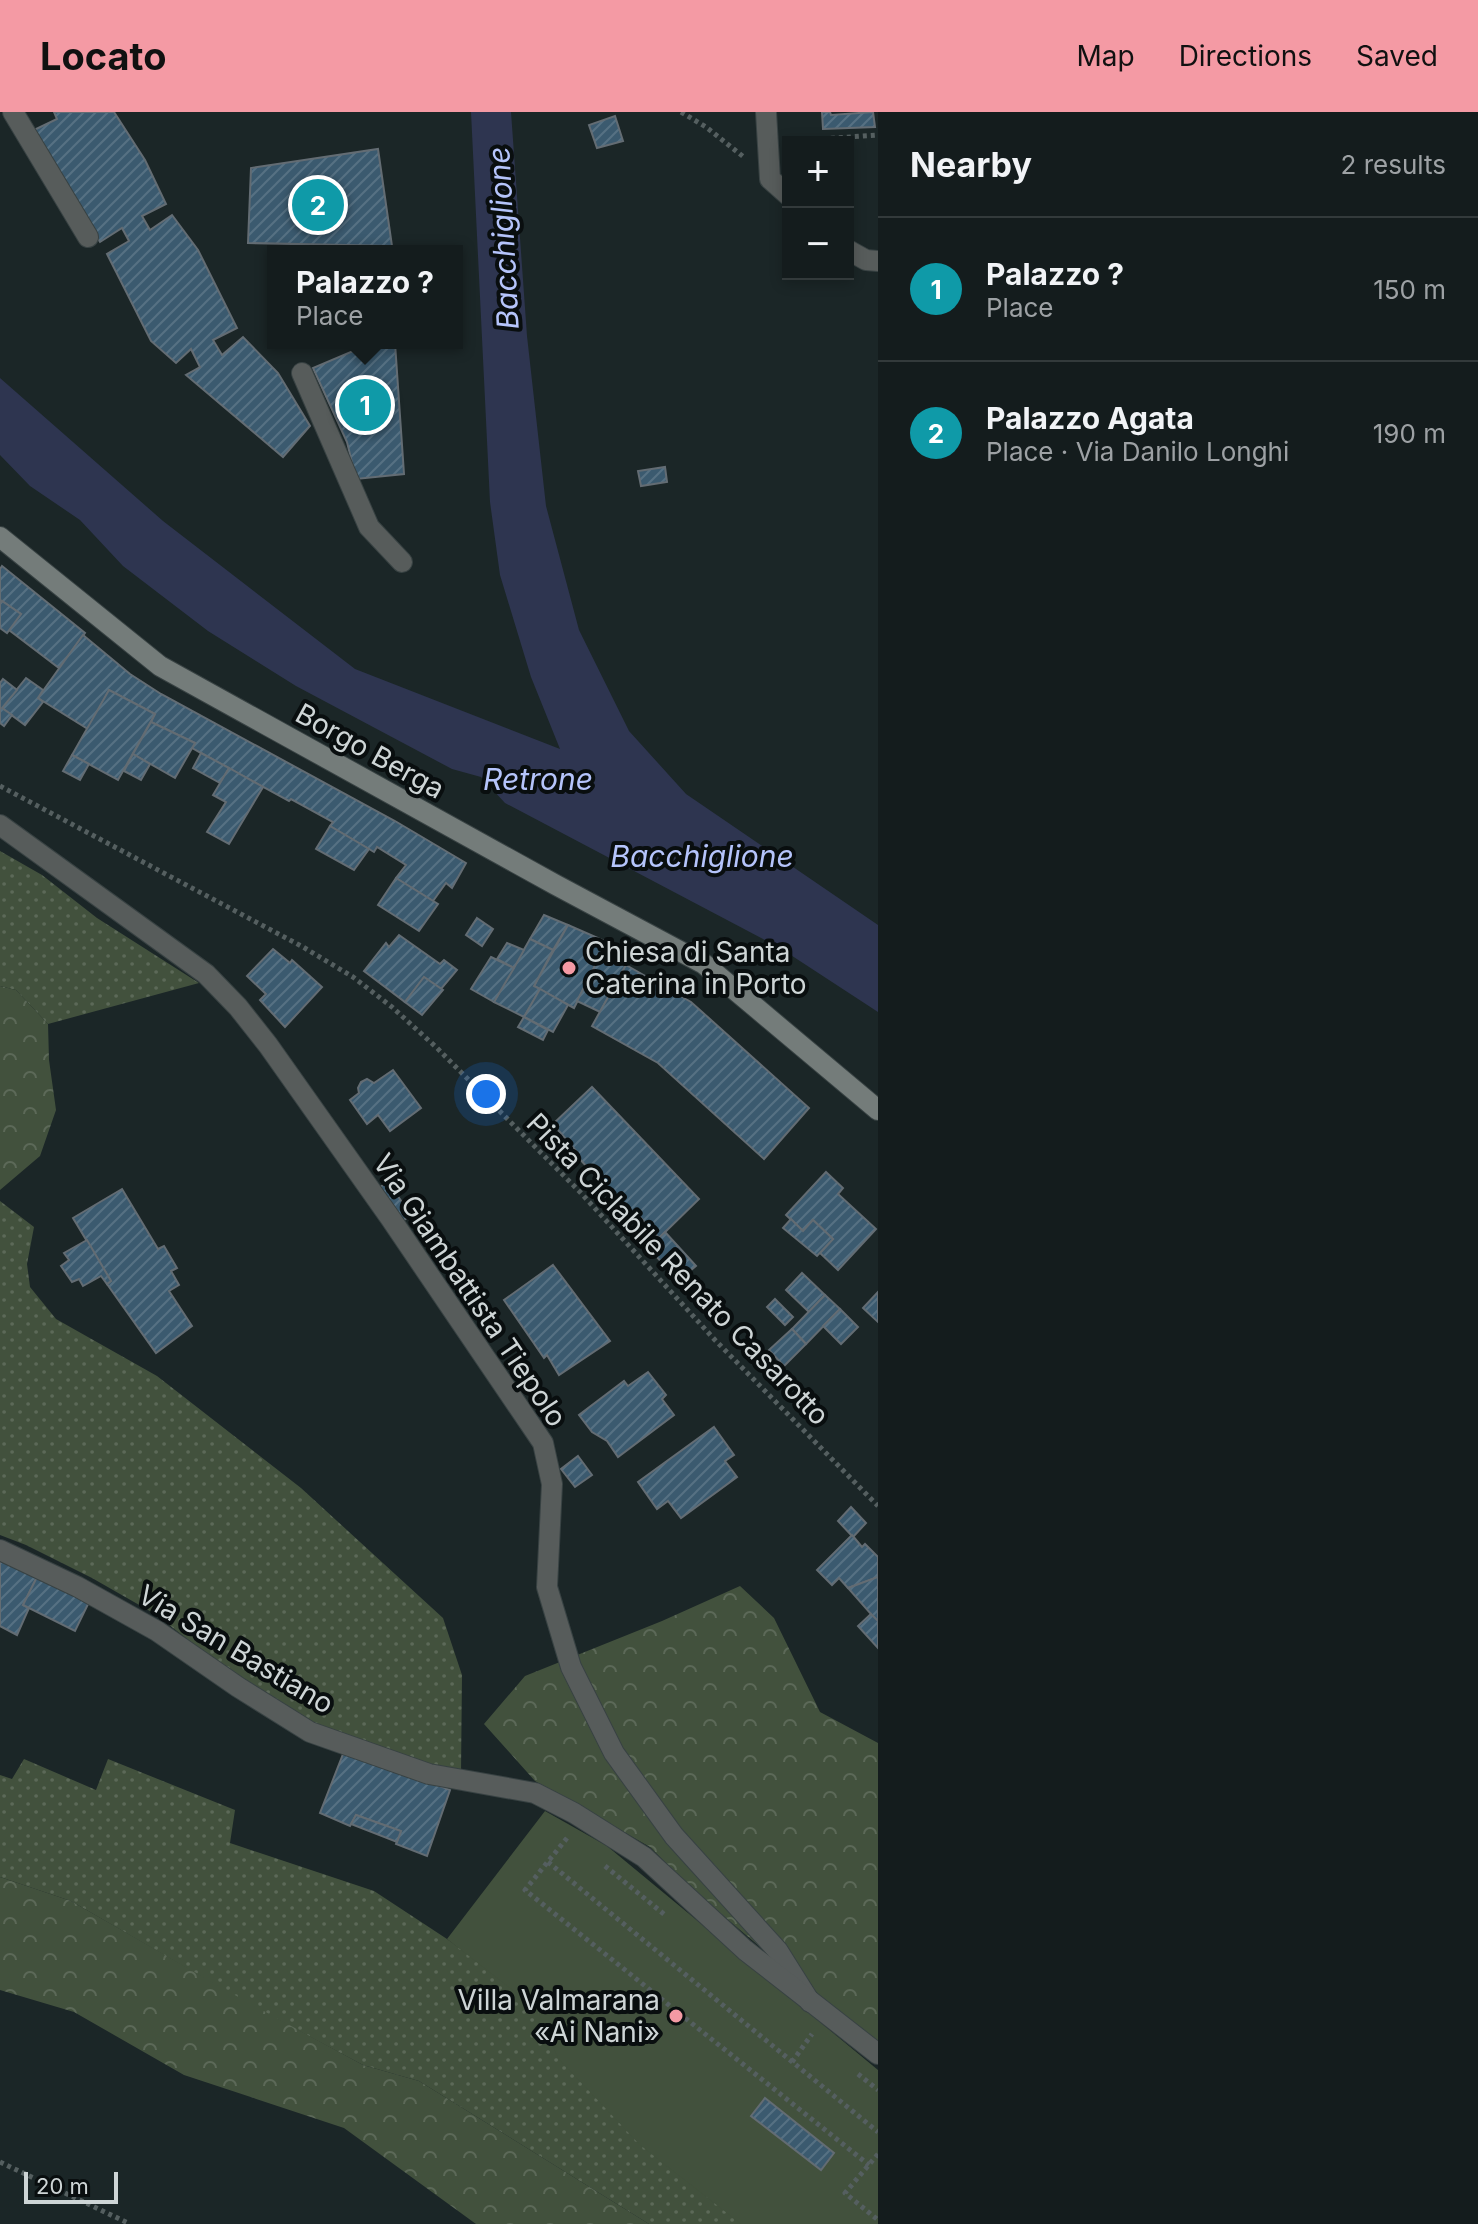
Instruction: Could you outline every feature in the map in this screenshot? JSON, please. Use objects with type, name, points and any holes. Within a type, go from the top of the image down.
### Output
[{"type":"main road","name":"Borgo Berga","points":[[0,537],[160,666],[542,878],[704,964],[878,1110]]},
{"type":"street","points":[[13,112],[88,237]]},
{"type":"street","points":[[766,112],[770,179],[782,190]]},
{"type":"street","points":[[854,253],[866,260],[878,261]]},
{"type":"street","points":[[302,373],[369,527],[402,562]]},
{"type":"street","name":"Via Giambattista Tiepolo","points":[[0,825],[217,985],[268,1045],[391,1219],[543,1443],[552,1484],[547,1587],[571,1667],[614,1753],[674,1836],[778,1951],[818,2007]]},
{"type":"street","name":"Via San Bastiano","points":[[0,1550],[78,1587],[157,1631],[310,1732],[429,1774],[535,1793],[574,1813],[644,1857],[745,1950],[878,2054]]},
{"type":"path","points":[[681,112],[706,127],[770,179]]},
{"type":"path","points":[[768,143],[878,135]]},
{"type":"path","name":"Pista Ciclabile Renato Casarotto","points":[[0,786],[303,947],[353,977],[392,1007],[580,1192],[715,1340],[878,1506]]},
{"type":"path","points":[[569,1836],[525,1890],[869,2165]]},
{"type":"path","points":[[548,1862],[878,2132]]},
{"type":"path","points":[[792,2062],[818,2007]]},
{"type":"path","points":[[878,2154],[845,2193],[878,2220]]},
{"type":"path","points":[[0,2162],[130,2224]]},
{"type":"green space","points":[[0,851],[42,875],[97,918],[199,983],[48,1024],[16,990],[0,986]]},
{"type":"green space","points":[[0,986],[16,990],[48,1024],[56,1110],[40,1156],[0,1190]]},
{"type":"green space","points":[[0,1201],[34,1227],[27,1264],[30,1287],[56,1319],[157,1376],[301,1488],[443,1618],[462,1675],[461,1773],[377,1751],[313,1725],[227,1670],[155,1614],[92,1578],[0,1535]]},
{"type":"green space","points":[[740,1586],[774,1618],[820,1712],[878,1743],[878,2044],[694,1891],[650,1847],[535,1781],[484,1724],[525,1676]]},
{"type":"green space","points":[[24,1759],[96,1790],[108,1759],[235,1810],[230,1843],[374,1891],[447,1939],[840,2224],[649,2224],[419,2081],[363,2065],[247,2003],[71,1901],[0,1877],[0,1775],[12,1779]]},
{"type":"green space","name":"Villa Valmarana «Ai Nani»","points":[[545,1811],[607,1846],[878,2070],[878,2224],[741,2224],[640,2145],[558,2058],[537,2009],[447,1939]]},
{"type":"green space","points":[[0,1877],[71,1901],[363,2065],[419,2081],[649,2224],[476,2224],[344,2128],[184,2075],[74,2012],[0,1990]]},
{"type":"water","points":[[471,112],[511,112],[527,336],[546,506],[579,630],[629,731],[686,794],[878,925],[878,1012],[780,948],[505,803],[481,777],[452,769],[296,686],[208,631],[123,566],[80,520],[30,486],[0,455],[0,378],[163,521],[355,669],[560,749],[531,677],[500,575],[490,502]]},
{"type":"building","points":[[54,112],[114,112],[145,160],[166,204],[142,216],[150,230],[172,215],[198,250],[237,328],[213,340],[222,355],[243,337],[278,373],[310,426],[283,457],[186,375],[200,367],[191,349],[176,363],[151,341],[107,254],[129,241],[122,228],[100,242],[59,180],[34,130],[57,119]]},
{"type":"building","points":[[822,112],[830,112],[831,115],[873,112],[875,127],[823,129]]},
{"type":"building","points":[[615,116],[623,141],[597,148],[589,125]]},
{"type":"building","points":[[378,149],[392,245],[248,243],[251,168]]},
{"type":"building","points":[[358,349],[395,349],[404,474],[356,479],[347,442],[313,368]]},
{"type":"building","points":[[665,467],[667,482],[641,486],[638,471]]},
{"type":"building","points":[[2,566],[85,633],[59,668],[9,630],[21,614],[2,601],[0,604]]},
{"type":"building","points":[[2,601],[21,614],[7,633],[0,628]]},
{"type":"building","points":[[83,635],[130,674],[161,694],[466,863],[452,888],[446,883],[433,901],[396,878],[406,865],[377,847],[374,852],[330,826],[333,822],[192,748],[195,743],[151,722],[155,714],[109,690],[88,729],[38,698]]},
{"type":"building","points":[[26,678],[43,690],[38,698],[43,702],[25,725],[2,708]]},
{"type":"building","points":[[3,679],[17,690],[2,708],[12,715],[4,726],[0,723],[0,683]]},
{"type":"building","points":[[109,690],[155,714],[118,780],[72,755]]},
{"type":"building","points":[[151,722],[195,743],[175,778],[133,754]]},
{"type":"building","points":[[201,753],[229,768],[220,783],[193,768]]},
{"type":"building","points":[[133,754],[150,764],[141,780],[124,771]]},
{"type":"building","points":[[72,755],[89,764],[80,780],[63,771]]},
{"type":"building","points":[[229,768],[263,787],[229,844],[207,832],[226,802],[213,795]]},
{"type":"building","points":[[330,826],[369,849],[354,870],[316,849]]},
{"type":"building","points":[[396,878],[438,904],[419,931],[378,905]]},
{"type":"building","points":[[544,915],[568,925],[553,950],[530,939]]},
{"type":"building","points":[[477,918],[493,929],[482,946],[466,935]]},
{"type":"building","name":"Chiesa di Santa Caterina in Porto","points":[[568,925],[607,942],[574,1008],[534,986]]},
{"type":"building","points":[[399,935],[440,964],[444,960],[457,970],[441,989],[424,977],[405,1002],[364,971],[386,943],[389,947]]},
{"type":"building","points":[[530,939],[553,950],[534,986],[540,989],[524,1017],[494,1002]]},
{"type":"building","points":[[607,942],[632,954],[600,1012],[577,1001]]},
{"type":"building","points":[[507,943],[524,950],[514,968],[497,959]]},
{"type":"building","points":[[273,949],[290,963],[292,960],[322,987],[285,1027],[260,1000],[266,994],[247,976]]},
{"type":"building","points":[[491,957],[514,968],[494,1002],[471,989]]},
{"type":"building","points":[[626,965],[691,1002],[809,1108],[764,1159],[658,1063],[592,1026]]},
{"type":"building","points":[[424,977],[443,990],[422,1015],[405,1002]]},
{"type":"building","points":[[540,989],[568,1005],[553,1032],[524,1017]]},
{"type":"building","points":[[524,1017],[548,1030],[543,1040],[518,1027]]},
{"type":"building","points":[[393,1070],[421,1108],[390,1131],[378,1115],[367,1124],[350,1100],[359,1093],[361,1082],[367,1079],[374,1083]]},
{"type":"building","points":[[592,1087],[699,1199],[659,1238],[634,1210],[630,1213],[575,1154],[577,1152],[553,1124]]},
{"type":"building","points":[[826,1172],[843,1188],[838,1194],[876,1229],[838,1270],[820,1253],[833,1239],[813,1220],[803,1231],[786,1215]]},
{"type":"building","points":[[388,1182],[411,1215],[401,1222],[377,1189]]},
{"type":"building","points":[[122,1189],[158,1249],[164,1246],[177,1268],[171,1271],[179,1285],[169,1291],[192,1326],[156,1353],[107,1284],[111,1281],[73,1218]]},
{"type":"building","points":[[791,1219],[803,1231],[813,1220],[833,1239],[817,1256],[783,1228]]},
{"type":"building","points":[[665,1232],[696,1266],[678,1281],[649,1248]]},
{"type":"building","points":[[87,1240],[111,1281],[107,1284],[101,1276],[83,1286],[79,1279],[72,1282],[61,1266],[69,1260],[64,1253]]},
{"type":"building","points":[[553,1265],[610,1341],[559,1375],[504,1300]]},
{"type":"building","points":[[802,1273],[825,1295],[809,1312],[786,1290]]},
{"type":"building","points":[[878,1292],[878,1322],[863,1308]]},
{"type":"building","points":[[825,1295],[840,1309],[806,1344],[792,1329]]},
{"type":"building","points":[[775,1299],[793,1317],[785,1325],[767,1307]]},
{"type":"building","points":[[840,1309],[858,1327],[841,1344],[823,1326]]},
{"type":"building","points":[[792,1329],[806,1344],[784,1366],[769,1350]]},
{"type":"building","points":[[648,1372],[666,1395],[662,1399],[674,1415],[618,1457],[607,1441],[592,1432],[579,1415],[624,1381],[628,1386]]},
{"type":"building","points":[[714,1427],[734,1455],[725,1461],[737,1477],[681,1518],[668,1501],[657,1509],[638,1482]]},
{"type":"building","points":[[578,1456],[592,1475],[575,1487],[561,1469]]},
{"type":"building","points":[[851,1507],[866,1523],[853,1537],[838,1521]]},
{"type":"building","points":[[852,1535],[862,1547],[865,1544],[878,1557],[878,1577],[848,1588],[839,1578],[832,1585],[817,1570]]},
{"type":"building","points":[[0,1555],[39,1573],[23,1605],[29,1608],[17,1635],[0,1626]]},
{"type":"building","points":[[39,1573],[91,1598],[75,1631],[23,1605]]},
{"type":"building","points":[[878,1577],[878,1622],[848,1588]]},
{"type":"building","points":[[871,1614],[878,1621],[878,1648],[858,1626]]},
{"type":"building","points":[[345,1749],[450,1790],[427,1856],[396,1844],[401,1831],[356,1815],[350,1826],[320,1813]]},
{"type":"building","points":[[356,1815],[401,1831],[397,1842],[351,1824]]},
{"type":"building","points":[[765,2098],[834,2153],[821,2170],[751,2116]]},
{"type":"place","name":"Palazzo Agata","points":[[318,205]]},
{"type":"place","name":"Palazzo ?","points":[[365,405]]},
{"type":"place","name":"Chiesa di Santa Caterina in Porto","points":[[569,968]]},
{"type":"place","name":"Villa Valmarana «Ai Nani»","points":[[676,2016]]},
{"type":"water label","name":"Bacchiglione","points":[[504,238]]},
{"type":"water label","name":"Retrone","points":[[538,780]]},
{"type":"water label","name":"Bacchiglione","points":[[702,857]]}]
